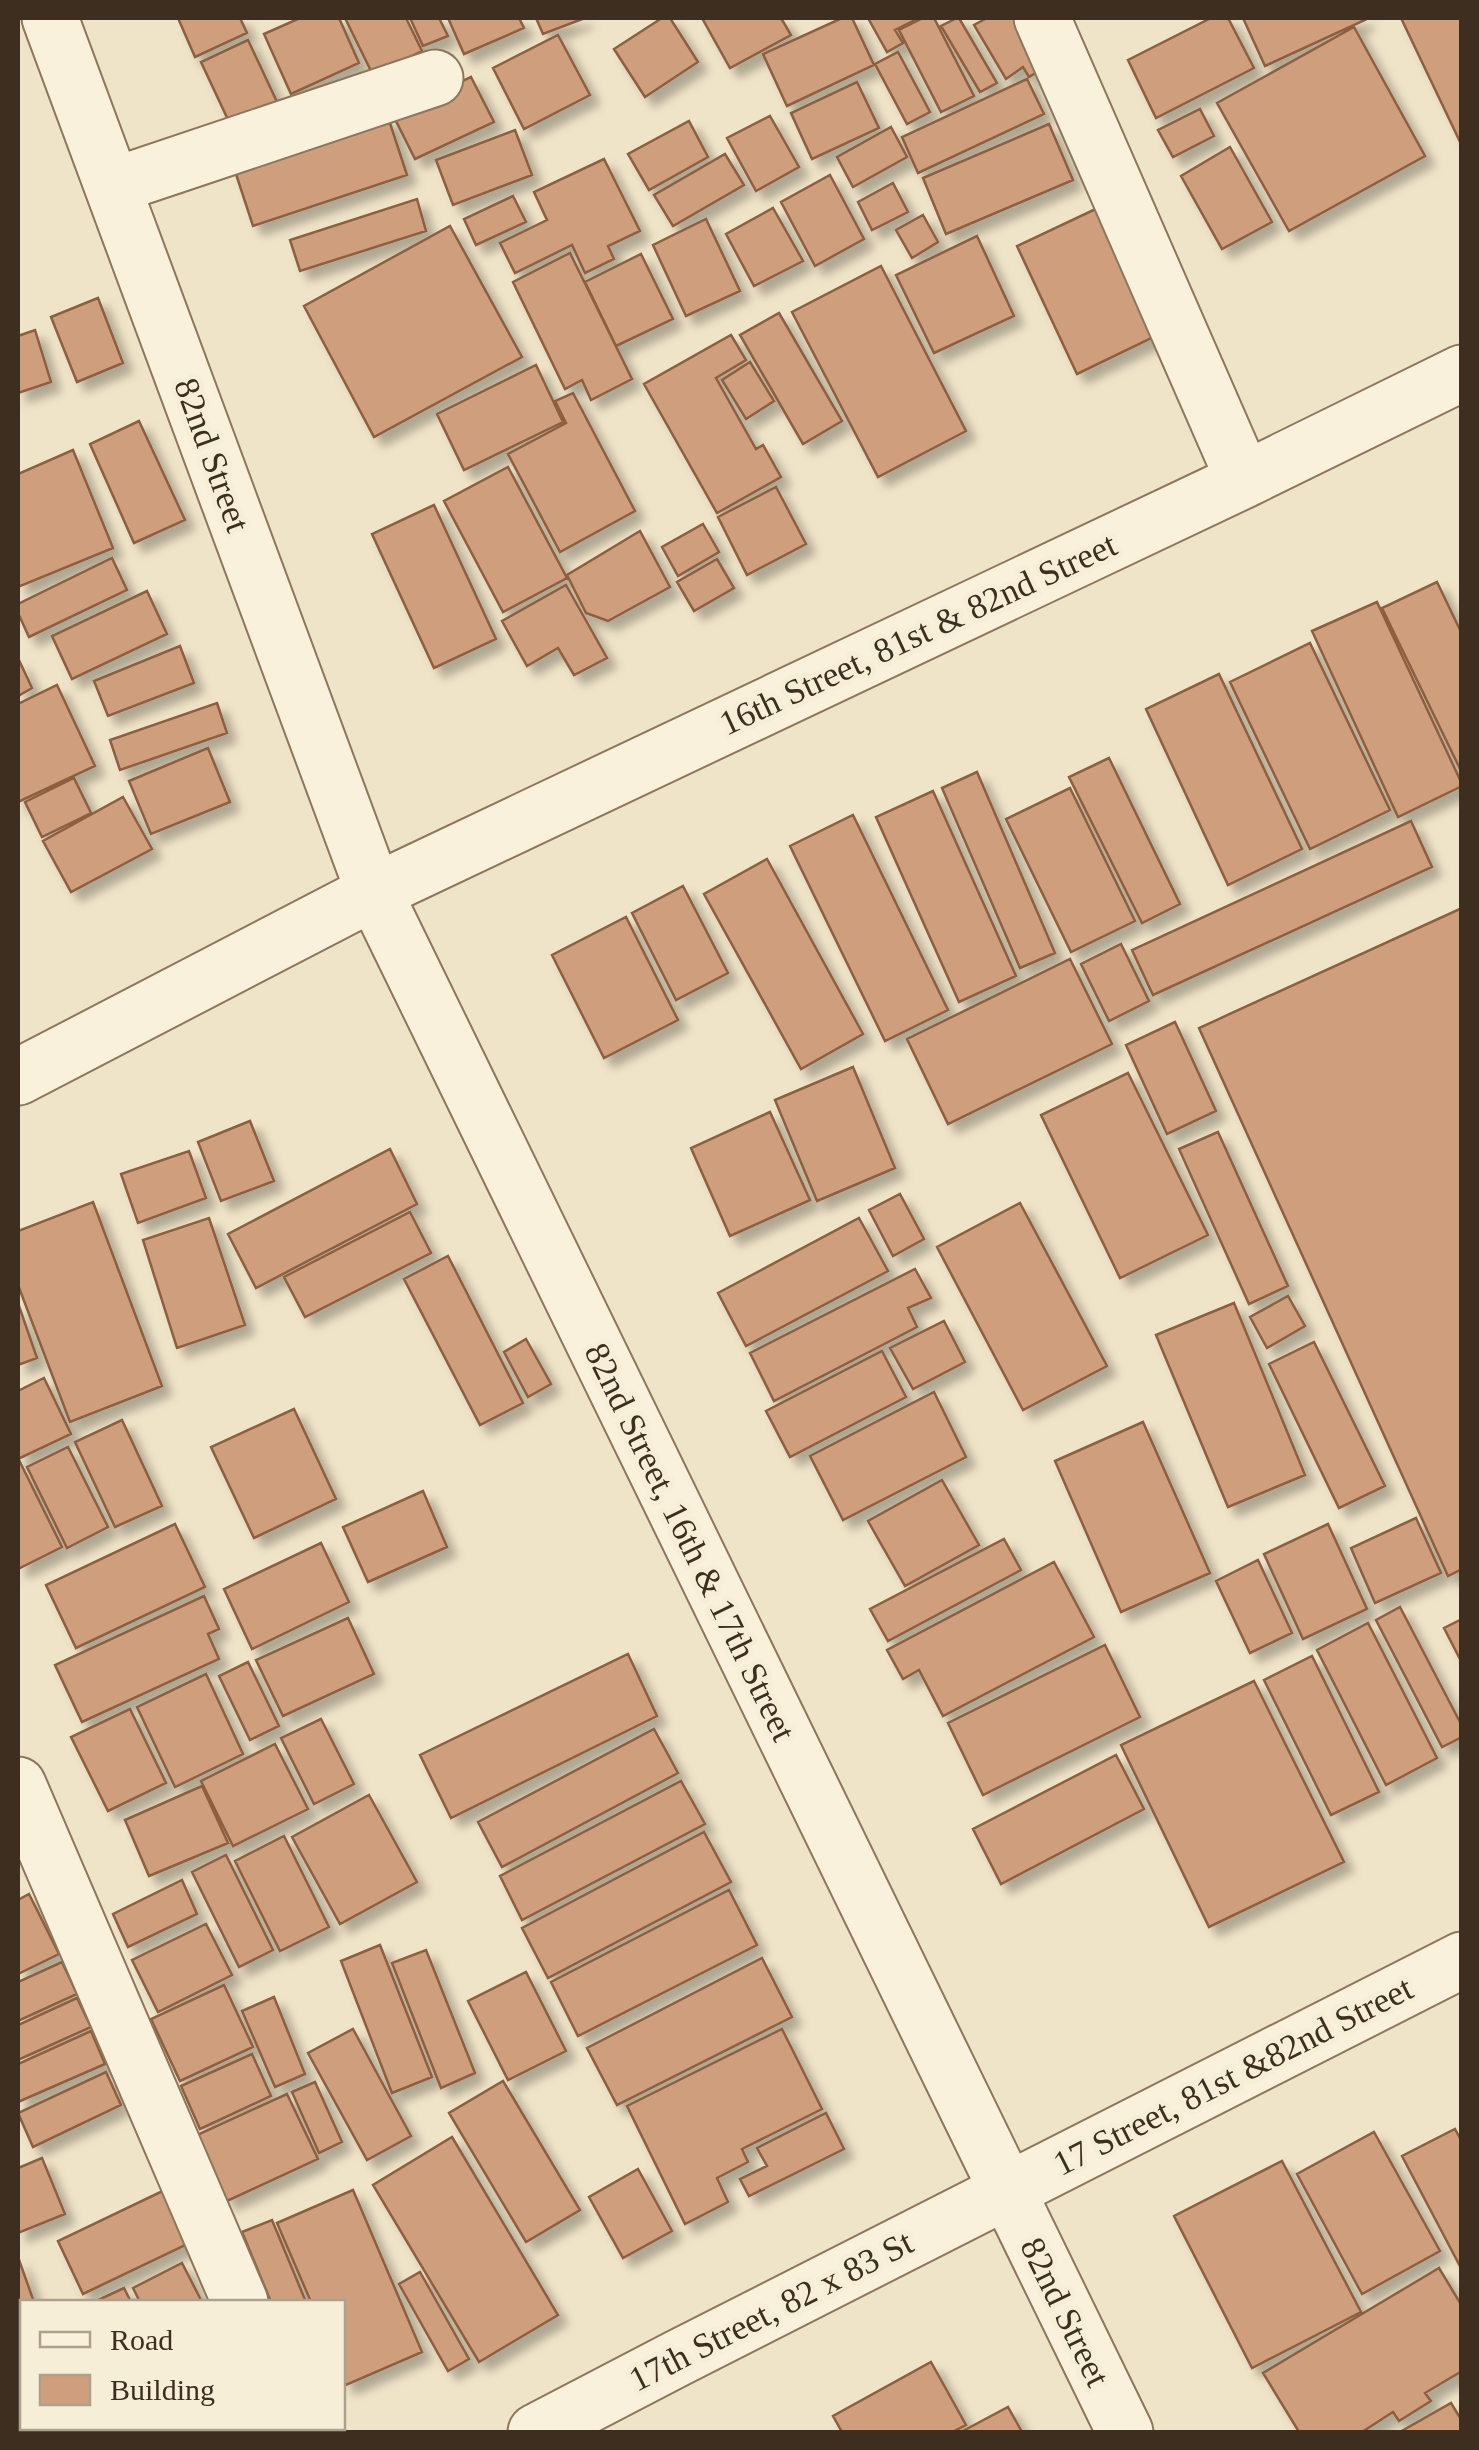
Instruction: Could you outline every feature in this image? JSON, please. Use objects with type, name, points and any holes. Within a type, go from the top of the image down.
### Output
[{"type":"street","name":"82nd Street","points":[[50,18],[374,892]]},
{"type":"street","points":[[1042,18],[1244,480]]},
{"type":"street","points":[[113,186],[435,78]]},
{"type":"street","name":"16th Street, 81st & 82nd Street","points":[[18,1077],[374,892],[1462,373]]},
{"type":"street","name":"82nd Street, 16th & 17th Street","points":[[374,892],[1006,2192]]},
{"type":"street","points":[[18,1785],[30,1848],[239,2300]]},
{"type":"street","name":"17 Street, 81st &82nd Street","points":[[1006,2192],[1462,1960]]},
{"type":"street","name":"82nd Street","points":[[1006,2192],[1125,2432]]},
{"type":"street","name":"17th Street, 82 x 83 St","points":[[536,2432],[1006,2192]]},
{"type":"building","points":[[178,18],[240,18],[247,33],[195,57]]},
{"type":"building","points":[[300,18],[339,18],[359,63],[291,94],[264,34]]},
{"type":"building","points":[[345,18],[406,18],[422,51],[373,75]]},
{"type":"building","points":[[410,18],[439,18],[448,36],[423,46]]},
{"type":"building","points":[[448,18],[519,18],[524,28],[464,54]]},
{"type":"building","points":[[536,18],[585,18],[543,34]]},
{"type":"building","points":[[662,18],[670,18],[698,62],[645,97],[614,49]]},
{"type":"building","points":[[702,18],[781,18],[791,35],[730,68]]},
{"type":"building","points":[[842,18],[852,18],[874,65],[787,106],[763,54]]},
{"type":"building","points":[[868,18],[919,18],[895,30],[903,43],[887,52]]},
{"type":"building","points":[[923,18],[934,18],[974,96],[941,112],[899,30]]},
{"type":"building","points":[[957,18],[997,83],[980,92],[941,26]]},
{"type":"building","points":[[987,18],[1027,18],[1053,62],[1029,77],[1023,67],[1006,79],[974,25]]},
{"type":"building","points":[[1211,18],[1228,18],[1254,68],[1156,118],[1128,60]]},
{"type":"building","points":[[1243,18],[1364,18],[1365,20],[1265,66]]},
{"type":"building","points":[[1401,18],[1462,18],[1462,146]]},
{"type":"building","points":[[1354,27],[1425,156],[1289,231],[1217,103]]},
{"type":"building","points":[[558,35],[590,95],[524,129],[493,68]]},
{"type":"building","points":[[248,40],[278,104],[231,126],[201,62]]},
{"type":"building","points":[[898,52],[930,112],[907,124],[875,64]]},
{"type":"building","points":[[471,77],[494,122],[415,159],[393,115]]},
{"type":"building","points":[[1027,79],[1044,114],[918,173],[902,137]]},
{"type":"building","points":[[857,82],[879,128],[812,159],[791,113]]},
{"type":"building","points":[[1200,109],[1214,136],[1173,157],[1158,130]]},
{"type":"building","points":[[770,116],[799,167],[756,191],[727,138]]},
{"type":"building","points":[[388,117],[407,175],[253,226],[234,168]]},
{"type":"building","points":[[689,121],[708,157],[649,190],[628,154]]},
{"type":"building","points":[[1049,124],[1073,180],[946,234],[923,178]]},
{"type":"building","points":[[891,127],[907,157],[853,187],[837,157]]},
{"type":"building","points":[[515,130],[532,175],[453,205],[436,160]]},
{"type":"building","points":[[1230,147],[1272,222],[1222,249],[1181,176]]},
{"type":"building","points":[[725,154],[744,185],[673,226],[654,195]]},
{"type":"building","points":[[604,159],[640,231],[608,246],[614,259],[585,273],[572,245],[515,273],[500,243],[547,220],[534,192]]},
{"type":"building","points":[[830,175],[864,239],[815,266],[781,202]]},
{"type":"building","points":[[893,183],[908,212],[872,230],[858,202]]},
{"type":"building","points":[[513,196],[526,222],[476,245],[464,219]]},
{"type":"building","points":[[417,199],[426,231],[300,271],[290,240]]},
{"type":"building","points":[[1102,206],[1162,333],[1077,374],[1017,246]]},
{"type":"building","points":[[773,208],[803,261],[754,286],[726,234]]},
{"type":"building","points":[[923,215],[938,242],[912,258],[896,230]]},
{"type":"building","points":[[706,219],[740,291],[686,316],[653,245]]},
{"type":"building","points":[[450,226],[522,357],[374,437],[304,306]]},
{"type":"building","points":[[977,236],[1014,316],[934,353],[896,275]]},
{"type":"building","points":[[570,253],[632,379],[591,400],[582,380],[565,389],[513,282]]},
{"type":"building","points":[[641,254],[673,319],[616,346],[585,282]]},
{"type":"building","points":[[881,266],[966,431],[878,477],[792,312]]},
{"type":"building","points":[[98,298],[123,363],[77,382],[51,317]]},
{"type":"building","points":[[779,313],[842,421],[803,444],[740,335]]},
{"type":"building","points":[[35,330],[51,382],[18,393],[18,336]]},
{"type":"building","points":[[731,335],[746,360],[716,378],[756,449],[763,445],[781,477],[717,513],[644,384]]},
{"type":"building","points":[[750,362],[774,401],[746,419],[722,380]]},
{"type":"building","points":[[536,365],[563,422],[464,470],[437,414]]},
{"type":"building","points":[[573,393],[635,511],[560,552],[508,454],[566,423],[555,401]]},
{"type":"building","points":[[139,421],[185,520],[134,543],[90,444]]},
{"type":"building","points":[[73,450],[113,548],[18,587],[18,474]]},
{"type":"building","points":[[508,467],[567,578],[503,612],[444,501]]},
{"type":"building","points":[[776,487],[806,544],[747,575],[718,517]]},
{"type":"building","points":[[434,505],[496,639],[434,668],[372,534]]},
{"type":"building","points":[[703,524],[719,552],[678,576],[662,547]]},
{"type":"building","points":[[640,531],[670,587],[608,621],[586,613],[567,575]]},
{"type":"building","points":[[112,558],[127,590],[29,637],[18,604]]},
{"type":"building","points":[[717,559],[734,588],[694,611],[677,582]]},
{"type":"building","points":[[1437,582],[1462,634],[1462,773],[1382,608]]},
{"type":"building","points":[[566,585],[607,658],[574,675],[558,648],[527,666],[502,621]]},
{"type":"building","points":[[147,591],[167,634],[72,679],[52,636]]},
{"type":"building","points":[[1377,602],[1462,784],[1398,817],[1312,631]]},
{"type":"building","points":[[1310,643],[1390,810],[1310,849],[1230,682]]},
{"type":"building","points":[[180,646],[194,683],[108,716],[94,681]]},
{"type":"building","points":[[18,658],[32,688],[18,696]]},
{"type":"building","points":[[1219,674],[1302,849],[1228,885],[1146,709]]},
{"type":"building","points":[[57,685],[95,766],[18,802],[18,704]]},
{"type":"building","points":[[217,703],[227,733],[120,770],[110,740]]},
{"type":"building","points":[[208,748],[230,802],[151,834],[129,781]]},
{"type":"building","points":[[1109,758],[1180,904],[1142,923],[1069,777]]},
{"type":"building","points":[[977,772],[1055,953],[1020,968],[942,788]]},
{"type":"building","points":[[74,778],[91,813],[42,837],[25,802]]},
{"type":"building","points":[[1070,788],[1135,921],[1071,952],[1006,819]]},
{"type":"building","points":[[933,791],[1016,976],[959,1002],[876,817]]},
{"type":"building","points":[[123,797],[152,849],[71,892],[43,841]]},
{"type":"building","points":[[853,815],[948,1010],[885,1041],[790,846]]},
{"type":"building","points":[[1411,821],[1432,867],[1153,995],[1132,950]]},
{"type":"building","points":[[767,859],[863,1034],[801,1069],[704,894]]},
{"type":"building","points":[[683,886],[728,973],[676,1000],[632,913]]},
{"type":"building","points":[[1462,908],[1462,1569],[1448,1576],[1199,1028]]},
{"type":"building","points":[[626,917],[678,1020],[604,1058],[552,955]]},
{"type":"building","points":[[1121,944],[1149,1001],[1109,1021],[1081,964]]},
{"type":"building","points":[[1070,959],[1112,1044],[948,1124],[907,1039]]},
{"type":"building","points":[[1175,1022],[1216,1111],[1167,1134],[1126,1045]]},
{"type":"building","points":[[853,1067],[895,1168],[817,1201],[775,1100]]},
{"type":"building","points":[[1128,1073],[1208,1235],[1120,1278],[1041,1115]]},
{"type":"building","points":[[770,1112],[810,1200],[730,1236],[691,1148]]},
{"type":"building","points":[[250,1121],[274,1181],[221,1201],[198,1142]]},
{"type":"building","points":[[1218,1132],[1288,1286],[1249,1304],[1179,1149]]},
{"type":"building","points":[[390,1149],[417,1204],[256,1288],[228,1234]]},
{"type":"building","points":[[189,1151],[206,1198],[138,1223],[121,1174]]},
{"type":"building","points":[[900,1194],[924,1239],[893,1256],[869,1210]]},
{"type":"building","points":[[93,1202],[162,1386],[70,1422],[18,1285],[18,1231]]},
{"type":"building","points":[[1020,1203],[1107,1366],[1023,1410],[937,1247]]},
{"type":"building","points":[[410,1212],[431,1253],[305,1317],[284,1277]]},
{"type":"building","points":[[209,1218],[245,1325],[177,1348],[143,1240]]},
{"type":"building","points":[[859,1218],[888,1271],[746,1346],[718,1293]]},
{"type":"building","points":[[448,1256],[523,1403],[480,1425],[404,1279]]},
{"type":"building","points":[[915,1269],[931,1298],[908,1308],[917,1327],[774,1401],[750,1353]]},
{"type":"building","points":[[1288,1296],[1305,1326],[1267,1348],[1250,1317]]},
{"type":"building","points":[[18,1303],[37,1358],[18,1365]]},
{"type":"building","points":[[1234,1303],[1305,1475],[1228,1507],[1156,1335]]},
{"type":"building","points":[[944,1321],[965,1362],[913,1389],[890,1348]]},
{"type":"building","points":[[526,1339],[551,1384],[528,1397],[504,1352]]},
{"type":"building","points":[[1314,1342],[1385,1486],[1339,1508],[1269,1364]]},
{"type":"building","points":[[882,1351],[906,1397],[790,1457],[766,1411]]},
{"type":"building","points":[[44,1378],[71,1434],[18,1459],[18,1391]]},
{"type":"building","points":[[934,1392],[966,1457],[843,1520],[810,1456]]},
{"type":"building","points":[[294,1409],[336,1499],[254,1538],[211,1447]]},
{"type":"building","points":[[122,1420],[162,1506],[115,1527],[75,1442]]},
{"type":"building","points":[[1143,1422],[1210,1573],[1121,1612],[1055,1461]]},
{"type":"building","points":[[68,1447],[108,1527],[67,1548],[27,1467]]},
{"type":"building","points":[[18,1461],[62,1547],[18,1569]]},
{"type":"building","points":[[942,1480],[979,1545],[905,1586],[868,1521]]},
{"type":"building","points":[[423,1491],[447,1547],[368,1582],[343,1527]]},
{"type":"building","points":[[1416,1518],[1441,1573],[1375,1603],[1351,1548]]},
{"type":"building","points":[[175,1524],[205,1587],[76,1648],[46,1585]]},
{"type":"building","points":[[1328,1524],[1367,1609],[1303,1639],[1264,1554]]},
{"type":"building","points":[[1004,1539],[1021,1570],[888,1641],[870,1609]]},
{"type":"building","points":[[321,1543],[349,1602],[252,1649],[224,1589]]},
{"type":"building","points":[[1258,1560],[1292,1633],[1250,1653],[1216,1581]]},
{"type":"building","points":[[1054,1562],[1094,1637],[943,1716],[919,1670],[903,1679],[887,1650]]},
{"type":"building","points":[[204,1596],[219,1629],[208,1634],[219,1659],[82,1722],[55,1665]]},
{"type":"building","points":[[1400,1607],[1462,1726],[1462,1737],[1442,1747],[1376,1620]]},
{"type":"building","points":[[348,1618],[374,1674],[283,1716],[256,1660]]},
{"type":"building","points":[[1462,1619],[1462,1663],[1444,1628]]},
{"type":"building","points":[[1368,1623],[1437,1758],[1386,1785],[1317,1650]]},
{"type":"building","points":[[1105,1645],[1140,1717],[983,1795],[948,1723]]},
{"type":"building","points":[[628,1654],[657,1716],[451,1818],[420,1755]]},
{"type":"building","points":[[1312,1656],[1379,1792],[1331,1815],[1264,1680]]},
{"type":"building","points":[[248,1662],[279,1726],[250,1740],[219,1676]]},
{"type":"building","points":[[206,1674],[243,1754],[175,1787],[137,1707]]},
{"type":"building","points":[[1254,1681],[1344,1862],[1209,1927],[1121,1745]]},
{"type":"building","points":[[130,1709],[166,1783],[108,1811],[71,1737]]},
{"type":"building","points":[[321,1719],[354,1784],[314,1804],[281,1738]]},
{"type":"building","points":[[654,1729],[678,1773],[502,1867],[478,1822]]},
{"type":"building","points":[[275,1744],[308,1809],[233,1846],[201,1781]]},
{"type":"building","points":[[1116,1755],[1144,1809],[1001,1884],[973,1829]]},
{"type":"building","points":[[681,1781],[705,1824],[522,1920],[500,1876]]},
{"type":"building","points":[[202,1786],[228,1843],[149,1876],[125,1820]]},
{"type":"building","points":[[369,1795],[417,1882],[340,1924],[292,1837]]},
{"type":"building","points":[[704,1832],[731,1882],[548,1978],[522,1928]]},
{"type":"building","points":[[284,1836],[329,1927],[280,1951],[235,1861]]},
{"type":"building","points":[[226,1855],[273,1950],[239,1967],[192,1872]]},
{"type":"building","points":[[182,1880],[197,1914],[128,1947],[113,1914]]},
{"type":"building","points":[[729,1890],[757,1945],[578,2036],[551,1982]]},
{"type":"building","points":[[29,1894],[59,1954],[18,1974],[18,1900]]},
{"type":"building","points":[[206,1924],[232,1975],[158,2012],[132,1960]]},
{"type":"building","points":[[380,1945],[432,2077],[392,2093],[341,1961]]},
{"type":"building","points":[[426,1950],[475,2073],[441,2088],[392,1963]]},
{"type":"building","points":[[762,1958],[792,2017],[617,2105],[587,2048]]},
{"type":"building","points":[[62,1962],[77,1994],[18,2021],[18,1982]]},
{"type":"building","points":[[526,1972],[566,2051],[508,2080],[468,2001]]},
{"type":"building","points":[[224,1985],[253,2047],[180,2081],[151,2019]]},
{"type":"building","points":[[274,1997],[305,2074],[275,2087],[242,2011]]},
{"type":"building","points":[[77,1998],[91,2027],[18,2060],[18,2025]]},
{"type":"building","points":[[353,2029],[411,2136],[367,2160],[308,2053]]},
{"type":"building","points":[[782,2029],[822,2109],[742,2149],[748,2162],[717,2178],[728,2202],[685,2224],[627,2106]]},
{"type":"building","points":[[91,2031],[105,2064],[18,2102],[18,2064]]},
{"type":"building","points":[[252,2054],[271,2096],[200,2129],[181,2086]]},
{"type":"building","points":[[106,2072],[121,2105],[33,2147],[18,2113]]},
{"type":"building","points":[[503,2081],[580,2210],[526,2242],[449,2113]]},
{"type":"building","points":[[315,2082],[342,2142],[319,2153],[292,2092]]},
{"type":"building","points":[[287,2094],[318,2159],[227,2201],[197,2135]]},
{"type":"building","points":[[826,2113],[844,2149],[749,2196],[740,2179],[767,2166],[757,2148]]},
{"type":"building","points":[[1455,2129],[1462,2142],[1462,2270],[1402,2156]]},
{"type":"building","points":[[1374,2132],[1440,2251],[1362,2294],[1297,2174]]},
{"type":"building","points":[[452,2137],[558,2315],[479,2362],[373,2185]]},
{"type":"building","points":[[42,2158],[65,2214],[18,2233],[18,2168]]},
{"type":"building","points":[[1282,2161],[1361,2312],[1252,2368],[1174,2216]]},
{"type":"building","points":[[638,2169],[672,2231],[623,2258],[589,2197]]},
{"type":"building","points":[[171,2187],[196,2240],[83,2294],[58,2241]]},
{"type":"building","points":[[353,2190],[422,2352],[346,2385],[345,2300],[310,2300],[277,2223]]},
{"type":"building","points":[[272,2220],[305,2300],[270,2300],[242,2232]]},
{"type":"building","points":[[18,2257],[33,2300],[20,2300],[20,2430],[81,2432],[18,2432]]},
{"type":"building","points":[[182,2263],[201,2300],[139,2300],[133,2288]]},
{"type":"building","points":[[1439,2268],[1462,2306],[1462,2371],[1425,2393],[1431,2401],[1399,2421],[1393,2412],[1362,2432],[1299,2432],[1263,2373]]},
{"type":"building","points":[[420,2272],[469,2359],[448,2371],[399,2284]]},
{"type":"building","points":[[124,2288],[130,2300],[98,2300]]},
{"type":"building","points":[[931,2362],[966,2425],[952,2432],[842,2432],[833,2416]]},
{"type":"building","points":[[1451,2403],[1462,2421],[1462,2432],[1400,2432]]},
{"type":"building","points":[[1008,2407],[1022,2432],[961,2432]]}]
